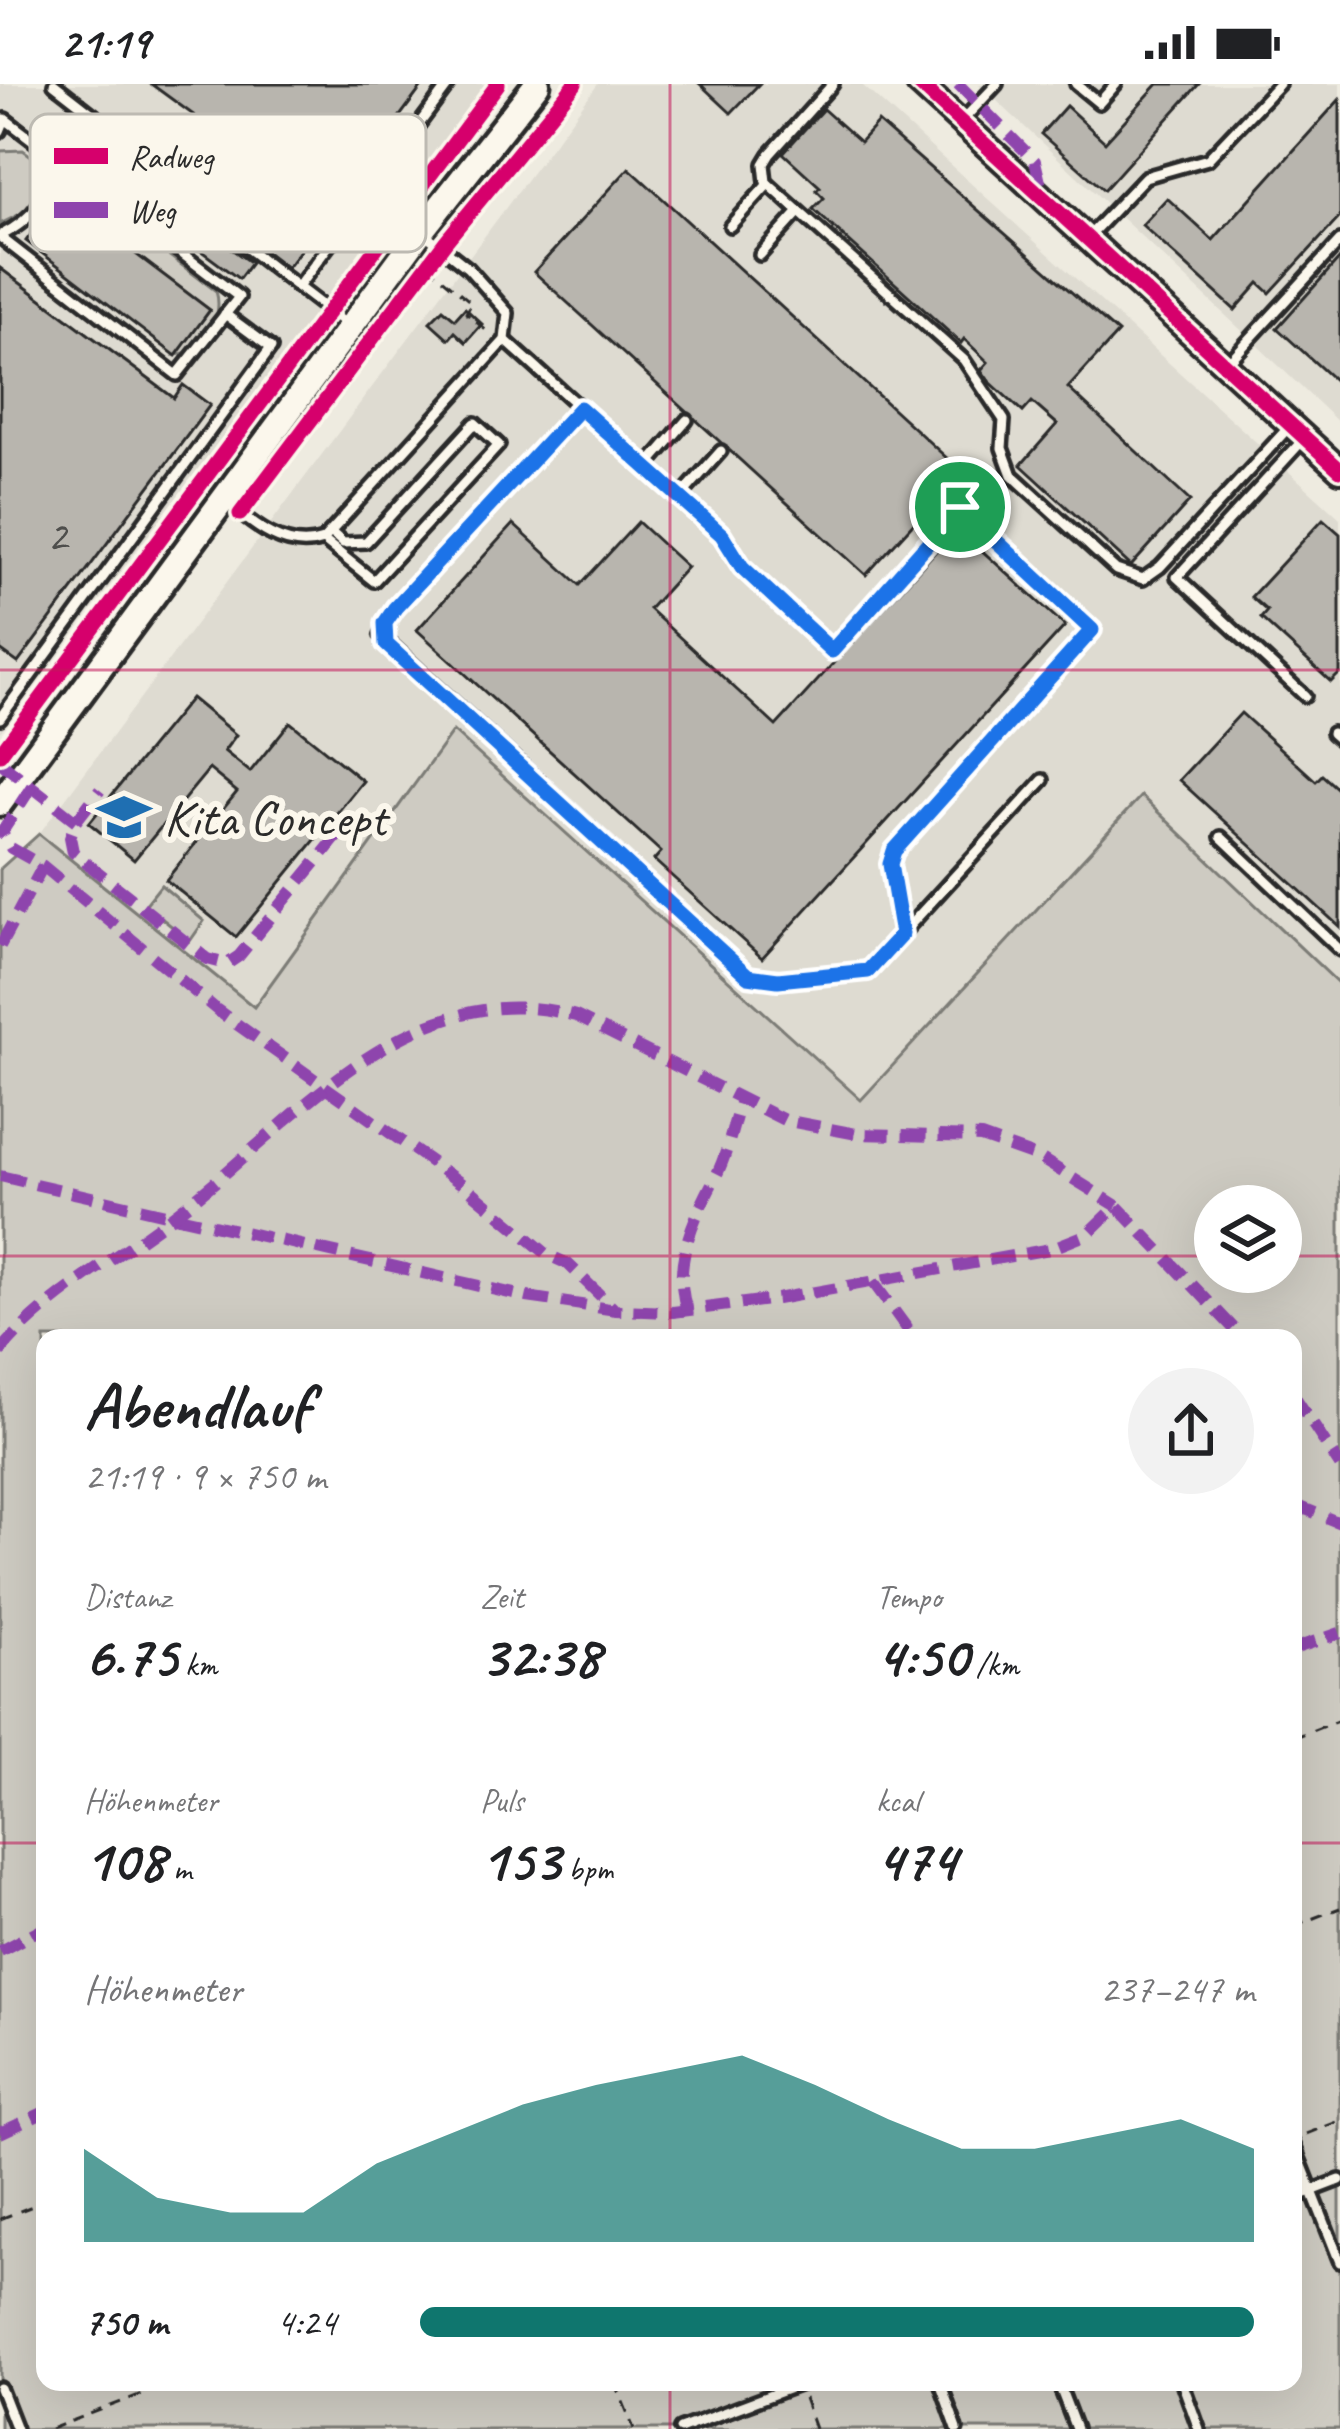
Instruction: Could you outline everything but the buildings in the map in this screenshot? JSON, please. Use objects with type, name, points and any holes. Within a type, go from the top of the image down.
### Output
[{"type":"main road","points":[[426,225],[537,84]]},
{"type":"main road","points":[[0,803],[405,252]]},
{"type":"street","points":[[919,84],[1340,470]]},
{"type":"lane","points":[[54,84],[93,114]]},
{"type":"lane","points":[[426,115],[449,84]]},
{"type":"lane","points":[[833,84],[770,154],[763,172],[768,184],[964,360],[1004,420],[1001,448],[1012,476],[1131,578],[1143,579],[1160,567],[1298,431]]},
{"type":"lane","points":[[961,122],[997,84]]},
{"type":"lane","points":[[1076,84],[1099,103],[1116,84]]},
{"type":"lane","points":[[1088,237],[1145,176],[1208,159],[1279,84]]},
{"type":"lane","points":[[3,125],[30,141]]},
{"type":"lane","points":[[730,226],[768,184]]},
{"type":"lane","points":[[760,255],[797,214]]},
{"type":"lane","points":[[30,221],[0,237],[177,375],[239,297],[181,252]]},
{"type":"lane","points":[[223,499],[277,537],[303,544],[327,536],[503,342],[508,313],[494,294],[426,235]]},
{"type":"lane","points":[[1228,364],[1340,241]]},
{"type":"lane","points":[[252,252],[350,327]]},
{"type":"lane","points":[[298,287],[324,252]]},
{"type":"lane","points":[[0,718],[272,348],[225,314]]},
{"type":"lane","points":[[503,342],[722,535],[742,567],[832,651],[960,507],[1092,630],[894,851],[890,864],[902,934]]},
{"type":"lane","points":[[580,408],[395,608],[385,623],[386,644],[748,976],[778,980],[868,971],[1043,780]]},
{"type":"lane","points":[[646,467],[687,420]]},
{"type":"lane","points":[[475,423],[499,445],[374,581],[327,536],[343,543],[366,542],[475,423]]},
{"type":"lane","points":[[1298,431],[1177,577],[1305,695]]},
{"type":"lane","points":[[680,497],[721,451]]},
{"type":"lane","points":[[1221,837],[1340,950]]},
{"type":"lane","points":[[1302,2162],[1340,2262]]},
{"type":"lane","points":[[1302,2194],[1340,2180]]},
{"type":"lane","points":[[0,2388],[16,2429]]},
{"type":"lane","points":[[680,2429],[699,2426],[785,2391]]},
{"type":"lane","points":[[943,2391],[957,2429]]},
{"type":"lane","points":[[1061,2391],[1076,2429]]},
{"type":"lane","points":[[1184,2391],[1199,2429]]},
{"type":"path","points":[[427,265],[472,303],[466,313],[503,342]]},
{"type":"path","points":[[1302,1735],[1340,1720]]},
{"type":"path","points":[[1302,1923],[1340,1909]]},
{"type":"path","points":[[1302,2136],[1340,2121]]},
{"type":"path","points":[[0,2219],[36,2205]]},
{"type":"path","points":[[51,2429],[150,2391]]},
{"type":"path","points":[[619,2391],[634,2429]]},
{"type":"path","points":[[804,2391],[815,2429]]},
{"type":"shaded area","points":[[0,84],[487,84],[426,165],[426,114],[30,114],[30,252],[361,252],[0,732]]},
{"type":"shaded area","points":[[598,84],[861,84],[1340,518],[1340,986],[1140,797],[862,1101],[453,732],[254,1008],[39,834]]},
{"type":"shaded area","points":[[979,84],[1340,84],[1340,424],[1239,328]]},
{"type":"shaded area","points":[[23,150],[30,155],[30,206],[0,224],[0,151]]},
{"type":"shaded area","points":[[133,252],[164,252],[216,291],[217,313],[209,333],[194,348],[175,355],[210,310]]},
{"type":"shaded area","points":[[453,731],[861,1100],[1141,796],[1340,985],[1340,2429],[0,2429],[0,869],[39,834],[254,1007]]},
{"type":"shaded area","points":[[161,885],[204,921],[190,941],[145,905]]},
{"type":"marked path","points":[[958,84],[1035,161],[1043,195]]},
{"type":"marked path","points":[[0,762],[76,821],[70,837],[73,852],[207,959],[227,964],[239,956],[352,818]]},
{"type":"marked path","points":[[32,786],[2,832],[11,848],[43,866],[217,1010],[469,1189],[548,1255],[568,1264],[613,1308]]},
{"type":"marked path","points":[[76,821],[100,790]]},
{"type":"marked path","points":[[0,946],[43,866]]},
{"type":"marked path","points":[[0,1352],[60,1296],[171,1217],[356,1066],[405,1035],[458,1015],[515,1007],[576,1016],[784,1120],[857,1134],[981,1137],[1040,1158],[1117,1206]]},
{"type":"marked path","points":[[687,1310],[682,1275],[688,1240],[724,1157],[741,1100]]},
{"type":"marked path","points":[[0,1176],[527,1297],[616,1310],[673,1312],[777,1299],[1050,1249],[1088,1234],[1117,1206],[1234,1329]]},
{"type":"marked path","points":[[873,1282],[907,1329]]},
{"type":"marked path","points":[[1302,1408],[1340,1466]]},
{"type":"marked path","points":[[1302,1508],[1340,1523]]},
{"type":"marked path","points":[[1302,1646],[1340,1633]]},
{"type":"marked path","points":[[0,1951],[36,1932]]},
{"type":"marked path","points":[[0,2133],[36,2116]]},
{"type":"cycle path","points":[[426,181],[498,84]]},
{"type":"cycle path","points":[[240,514],[446,241],[575,84]]},
{"type":"cycle path","points":[[919,84],[1340,470]]},
{"type":"cycle path","points":[[0,754],[373,252]]},
{"type":"place","name":"Kita Concept","points":[[124,817]]},
{"type":"route","points":[[580,408],[722,535],[742,567],[832,651],[960,507],[1092,630],[894,851],[890,864],[902,934],[868,971],[778,980],[748,976],[386,644],[382,635],[395,608],[580,408]]}]
